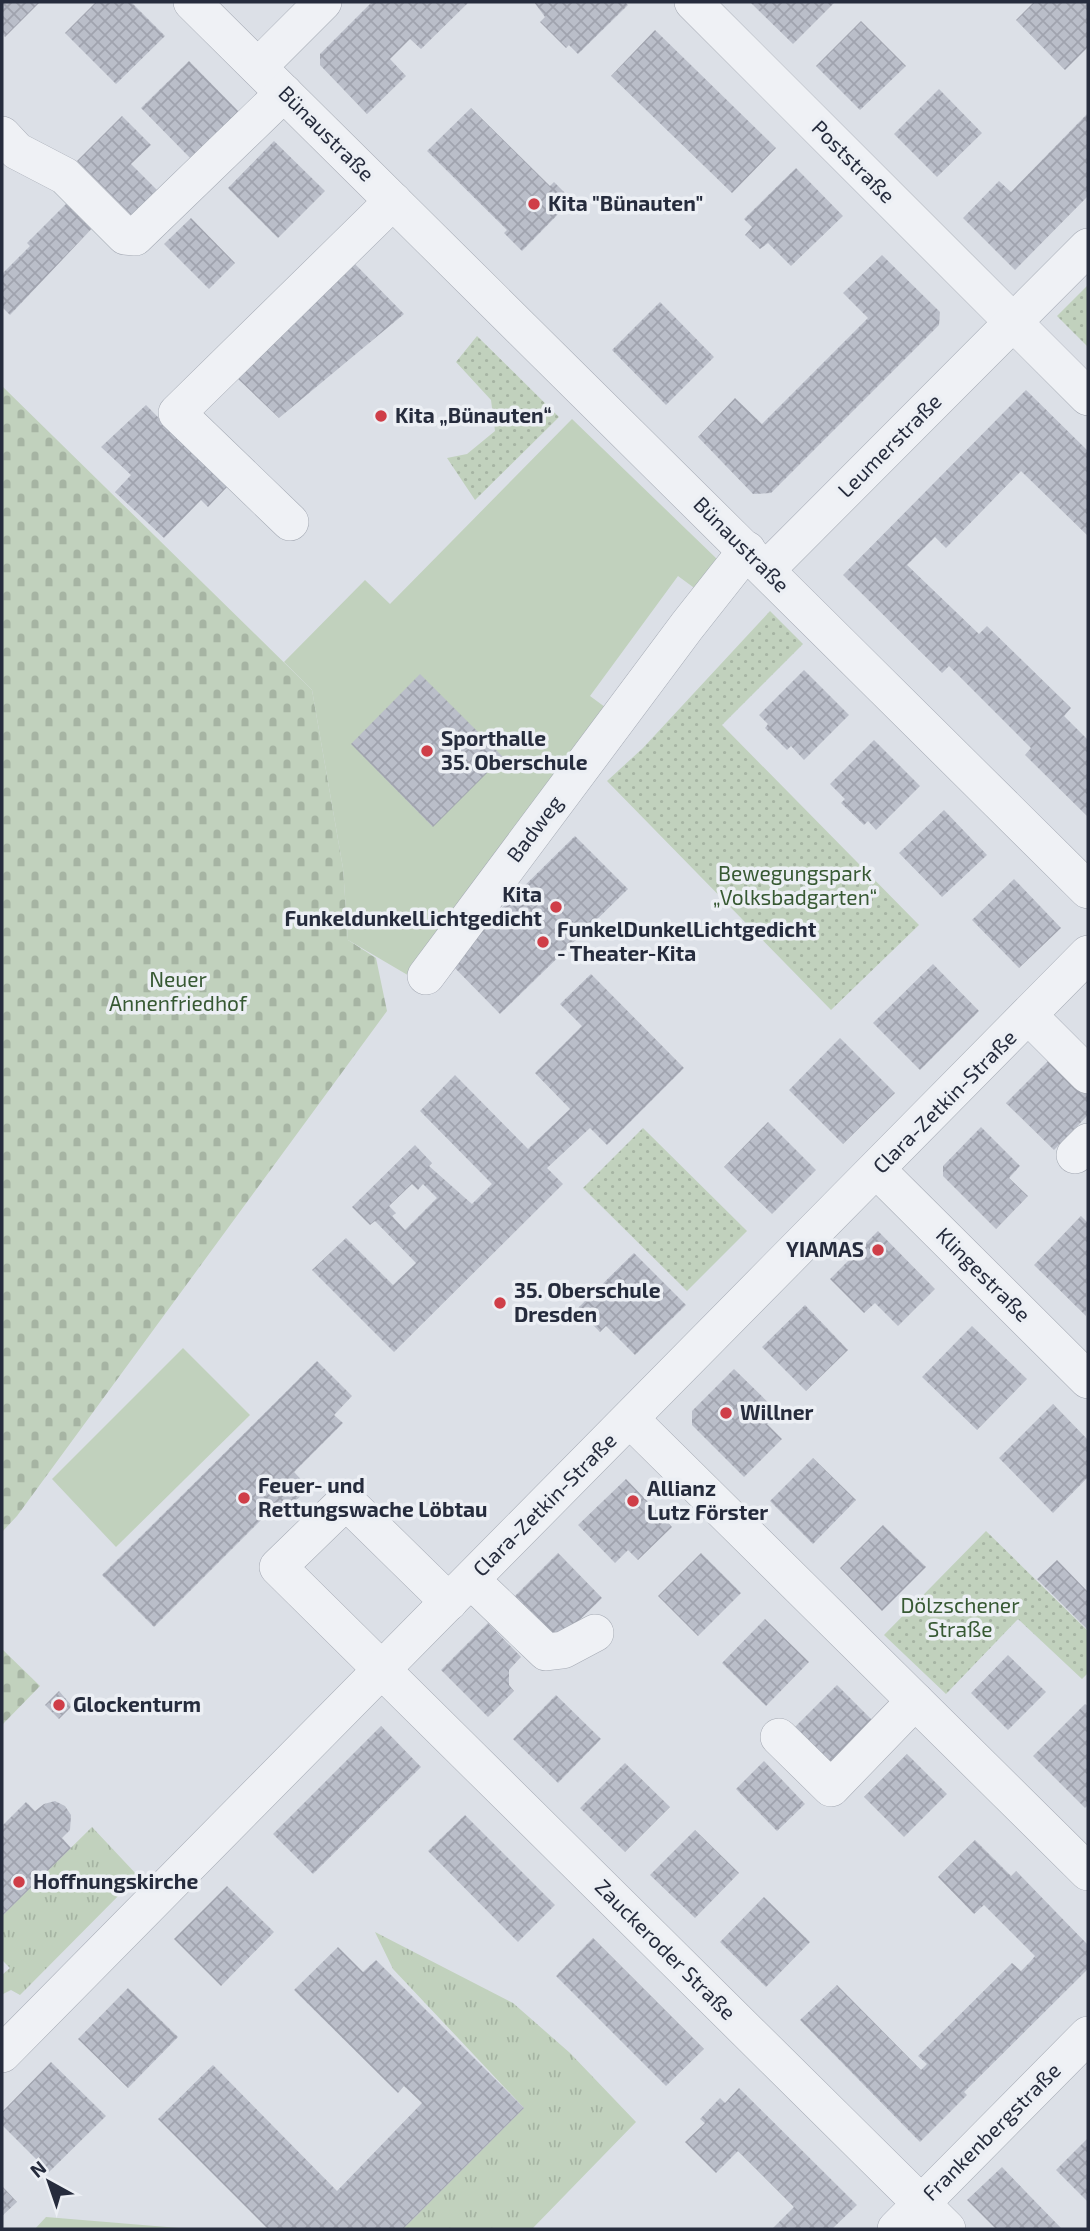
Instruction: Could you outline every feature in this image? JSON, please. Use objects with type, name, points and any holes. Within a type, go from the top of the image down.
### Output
[{"type":"street","points":[[258,67],[323,2]]},
{"type":"street","name":"Poststraße","points":[[693,2],[1088,397]]},
{"type":"street","name":"Bünaustraße","points":[[213,9],[258,67],[1088,890]]},
{"type":"street","points":[[2,135],[17,151],[65,176],[125,236],[135,237],[284,93]]},
{"type":"street","points":[[290,522],[177,413],[393,201]]},
{"type":"street","name":"Leumerstraße","points":[[757,560],[1013,323],[1088,247]]},
{"type":"street","name":"Badweg","points":[[426,976],[551,808],[757,560]]},
{"type":"street","name":"Clara-Zetkin-Straße","points":[[2,2054],[1088,954]]},
{"type":"street","points":[[1029,1016],[1088,1074]]},
{"type":"street","name":"Klingestraße","points":[[877,1170],[1088,1380]]},
{"type":"street","points":[[630,1419],[1088,1872]]},
{"type":"street","name":"Zauckeroder Straße","points":[[460,1591],[346,1501],[278,1567],[947,2229]]},
{"type":"street","points":[[460,1591],[546,1652],[563,1650],[595,1633]]},
{"type":"street","points":[[779,1737],[831,1787],[915,1701]]},
{"type":"street","name":"Frankenbergstraße","points":[[896,2229],[1088,2035]]},
{"type":"green space","points":[[1088,285],[1088,347],[1057,316]]},
{"type":"green space","points":[[477,336],[559,417],[475,500],[447,458],[467,454],[495,431],[491,400],[456,362]]},
{"type":"green space","name":"Neuer Annenfriedhof","points":[[2,386],[312,690],[343,868],[348,940],[376,958],[387,1011],[17,1516],[2,1532]]},
{"type":"green space","points":[[572,419],[718,560],[697,590],[678,576],[590,696],[609,710],[411,977],[348,940],[343,868],[312,690],[284,662],[365,580],[390,604]]},
{"type":"green space","name":"Bewegungspark „Volksbadgarten“","points":[[770,611],[803,644],[722,725],[919,925],[831,1010],[607,781],[643,748]]},
{"type":"green space","points":[[643,1128],[747,1231],[687,1291],[583,1188]]},
{"type":"green space","points":[[183,1348],[250,1415],[116,1547],[52,1479]]},
{"type":"green space","name":"Dölzschener Straße","points":[[986,1531],[1088,1631],[1088,1673],[1082,1679],[1018,1619],[946,1694],[884,1635]]},
{"type":"green space","points":[[2,1649],[40,1686],[2,1725]]},
{"type":"green space","points":[[92,1827],[138,1876],[20,1995],[11,1990],[3,1994],[2,1975],[10,1968],[2,1960],[2,1916]]},
{"type":"green space","points":[[375,1932],[513,2003],[570,2053],[636,2122],[532,2229],[403,2229],[524,2108],[393,1969]]},
{"type":"green space","points":[[46,2217],[191,2229],[35,2229]]},
{"type":"building","points":[[2,2],[40,2],[5,37],[2,33]]},
{"type":"building","points":[[96,2],[131,2],[165,36],[116,84],[65,33]]},
{"type":"building","points":[[372,2],[469,2],[421,49],[410,39],[390,59],[406,76],[367,114],[320,65],[320,54]]},
{"type":"building","points":[[534,2],[625,2],[628,5],[578,54],[569,45],[566,48],[540,22],[545,17]]},
{"type":"building","points":[[750,2],[835,2],[793,44]]},
{"type":"building","points":[[1034,2],[1088,3],[1088,47],[1065,70],[1016,20]]},
{"type":"building","points":[[861,21],[906,66],[860,110],[816,66]]},
{"type":"building","points":[[655,30],[776,148],[732,193],[611,76]]},
{"type":"building","points":[[189,61],[244,117],[196,164],[141,108]]},
{"type":"building","points":[[939,89],[982,133],[937,177],[894,134]]},
{"type":"building","points":[[471,108],[550,186],[554,182],[572,200],[522,251],[504,233],[507,230],[427,151]]},
{"type":"building","points":[[1088,113],[1088,196],[1015,270],[963,218],[999,181],[1011,192]]},
{"type":"building","points":[[122,116],[151,145],[131,164],[166,199],[140,224],[77,161]]},
{"type":"building","points":[[274,141],[325,191],[278,238],[228,188]]},
{"type":"building","points":[[796,168],[843,216],[791,266],[768,243],[760,249],[745,235],[752,227],[744,219]]},
{"type":"building","points":[[72,198],[97,223],[10,315],[2,307],[2,274],[30,246],[27,243]]},
{"type":"building","points":[[191,218],[235,263],[209,289],[164,244]]},
{"type":"building","points":[[882,255],[940,312],[939,325],[771,493],[753,494],[698,437],[735,398],[762,424],[868,318],[843,293]]},
{"type":"building","points":[[352,261],[404,314],[279,418],[236,377]]},
{"type":"building","points":[[660,302],[714,357],[666,405],[612,350]]},
{"type":"building","points":[[1026,390],[1088,451],[1088,536],[1021,471],[946,548],[935,537],[907,565],[979,634],[987,626],[1071,708],[1064,716],[1088,740],[1088,817],[1025,755],[1031,748],[949,666],[942,673],[843,575]]},
{"type":"building","points":[[146,405],[227,487],[208,507],[201,500],[164,538],[115,492],[131,475],[101,447]]},
{"type":"building","points":[[804,670],[849,715],[804,760],[791,746],[787,750],[765,728],[768,724],[759,715]]},
{"type":"building","name":"Sporthalle 35. Oberschule","points":[[420,674],[503,757],[433,827],[351,744]]},
{"type":"building","points":[[874,740],[920,786],[876,830],[868,821],[864,825],[841,803],[845,799],[830,784]]},
{"type":"building","points":[[944,810],[987,855],[942,897],[899,853]]},
{"type":"building","name":"Kita FunkeldunkelLichtgedicht","points":[[575,836],[628,889],[500,1014],[448,961]]},
{"type":"building","points":[[1014,879],[1061,928],[1019,968],[972,920]]},
{"type":"building","points":[[933,964],[979,1011],[920,1070],[873,1023]]},
{"type":"building","points":[[591,974],[684,1068],[607,1145],[590,1128],[547,1168],[563,1184],[394,1352],[312,1270],[346,1238],[393,1285],[416,1263],[375,1221],[370,1225],[352,1207],[415,1145],[432,1163],[429,1166],[472,1204],[492,1184],[420,1111],[455,1075],[528,1149],[570,1109],[535,1073],[582,1026],[560,1004]],"holes":[[[412,1184],[418,1190],[423,1184],[437,1198],[405,1230],[392,1216],[396,1213],[389,1206]]]},
{"type":"building","points":[[840,1038],[895,1093],[843,1144],[789,1090]]},
{"type":"building","points":[[1054,1055],[1088,1089],[1088,1115],[1054,1150],[1006,1103]]},
{"type":"building","points":[[768,1122],[816,1170],[772,1214],[724,1167]]},
{"type":"building","points":[[981,1127],[1020,1166],[1009,1178],[1028,1196],[996,1229],[943,1176],[943,1166]]},
{"type":"building","points":[[1081,1216],[1088,1223],[1086,1316],[1034,1265]]},
{"type":"building","points":[[878,1231],[935,1289],[898,1326],[875,1303],[864,1313],[830,1279]]},
{"type":"building","points":[[634,1253],[686,1305],[635,1355],[606,1326],[600,1332],[577,1309]]},
{"type":"building","points":[[805,1305],[848,1350],[806,1391],[762,1347]]},
{"type":"building","points":[[972,1326],[1027,1379],[977,1430],[922,1377]]},
{"type":"building","points":[[317,1361],[352,1396],[334,1415],[343,1423],[294,1472],[309,1488],[283,1513],[279,1509],[272,1516],[269,1512],[154,1627],[102,1575]]},
{"type":"building","points":[[734,1369],[779,1413],[767,1424],[782,1439],[744,1477],[692,1425],[692,1411]]},
{"type":"building","points":[[1053,1404],[1088,1440],[1088,1477],[1053,1513],[999,1458]]},
{"type":"building","points":[[813,1458],[856,1500],[813,1544],[770,1501]]},
{"type":"building","points":[[626,1479],[672,1527],[638,1560],[628,1550],[615,1563],[578,1525]]},
{"type":"building","points":[[883,1525],[926,1567],[882,1611],[840,1568]]},
{"type":"building","points":[[558,1553],[602,1598],[556,1643],[512,1599]]},
{"type":"building","points":[[701,1553],[741,1593],[698,1636],[658,1596]]},
{"type":"building","points":[[1057,1560],[1088,1592],[1088,1630],[1037,1579]]},
{"type":"building","points":[[765,1619],[809,1662],[766,1706],[722,1663]]},
{"type":"building","points":[[488,1623],[521,1657],[509,1670],[509,1685],[514,1691],[488,1717],[441,1670]]},
{"type":"building","points":[[1008,1655],[1046,1692],[1008,1730],[971,1693]]},
{"type":"building","points":[[837,1685],[880,1728],[837,1770],[795,1727]]},
{"type":"building","name":"Glockenturm","points":[[59,1691],[72,1706],[59,1719],[45,1705]]},
{"type":"building","points":[[556,1695],[601,1739],[558,1783],[513,1739]]},
{"type":"building","points":[[1085,1704],[1088,1706],[1088,1805],[1085,1808],[1033,1756]]},
{"type":"building","points":[[381,1726],[421,1767],[313,1874],[273,1834]]},
{"type":"building","points":[[907,1754],[947,1794],[904,1837],[864,1797]]},
{"type":"building","points":[[764,1761],[805,1804],[777,1831],[736,1789]]},
{"type":"building","points":[[625,1763],[670,1807],[625,1852],[580,1808]]},
{"type":"building","name":"Hoffnungskirche","points":[[55,1801],[65,1806],[71,1815],[70,1830],[62,1838],[71,1848],[2,1916],[2,1826],[26,1802],[35,1811],[44,1804]]},
{"type":"building","points":[[465,1815],[555,1905],[518,1942],[428,1851]]},
{"type":"building","points":[[695,1830],[739,1873],[695,1918],[650,1875]]},
{"type":"building","points":[[975,1840],[1011,1876],[1016,1871],[1088,1945],[1088,1969],[964,2092],[967,2095],[920,2142],[800,2020],[837,1985],[921,2070],[927,2064],[918,2056],[1012,1963],[1021,1971],[1030,1962],[1035,1956],[984,1905],[974,1914],[938,1877]]},
{"type":"building","points":[[227,1886],[274,1932],[221,1986],[174,1939]]},
{"type":"building","points":[[764,1897],[810,1942],[766,1987],[720,1942]]},
{"type":"building","points":[[593,1938],[704,2049],[666,2086],[556,1976]]},
{"type":"building","points":[[338,1947],[363,1972],[376,1960],[524,2108],[403,2229],[268,2229],[158,2119],[213,2065],[337,2191],[422,2103],[404,2086],[398,2093],[294,1990]]},
{"type":"building","points":[[128,1988],[178,2037],[128,2088],[78,2039]]},
{"type":"building","points":[[51,2062],[106,2116],[49,2172],[2,2125],[2,2112]]},
{"type":"building","points":[[739,2088],[857,2205],[832,2229],[772,2229],[794,2207],[738,2151],[716,2173],[685,2142],[705,2123],[700,2119],[720,2098],[725,2103]]},
{"type":"building","points":[[1088,2138],[1088,2202],[1056,2170]]},
{"type":"building","points":[[1002,2167],[1062,2229],[996,2229],[967,2200]]},
{"type":"building","points":[[2,2186],[17,2202],[2,2216]]},
{"type":"place","name":"Kita \"Bünauten\"","points":[[534,204]]},
{"type":"place","name":"Kita „Bünauten“","points":[[381,416]]},
{"type":"place","name":"Sporthalle 35. Oberschule","points":[[427,751]]},
{"type":"place","name":"Kita FunkeldunkelLichtgedicht","points":[[556,907]]},
{"type":"place","name":"FunkelDunkelLichtgedicht - Theater-Kita","points":[[543,942]]},
{"type":"place","name":"YIAMAS","points":[[878,1250]]},
{"type":"place","name":"35. Oberschule Dresden","points":[[500,1303]]},
{"type":"place","name":"Willner","points":[[726,1413]]},
{"type":"place","name":"Feuer- und Rettungswache Löbtau","points":[[244,1498]]},
{"type":"place","name":"Allianz Lutz Förster","points":[[633,1501]]},
{"type":"place","name":"Glockenturm","points":[[59,1705]]},
{"type":"place","name":"Hoffnungskirche","points":[[19,1882]]}]
